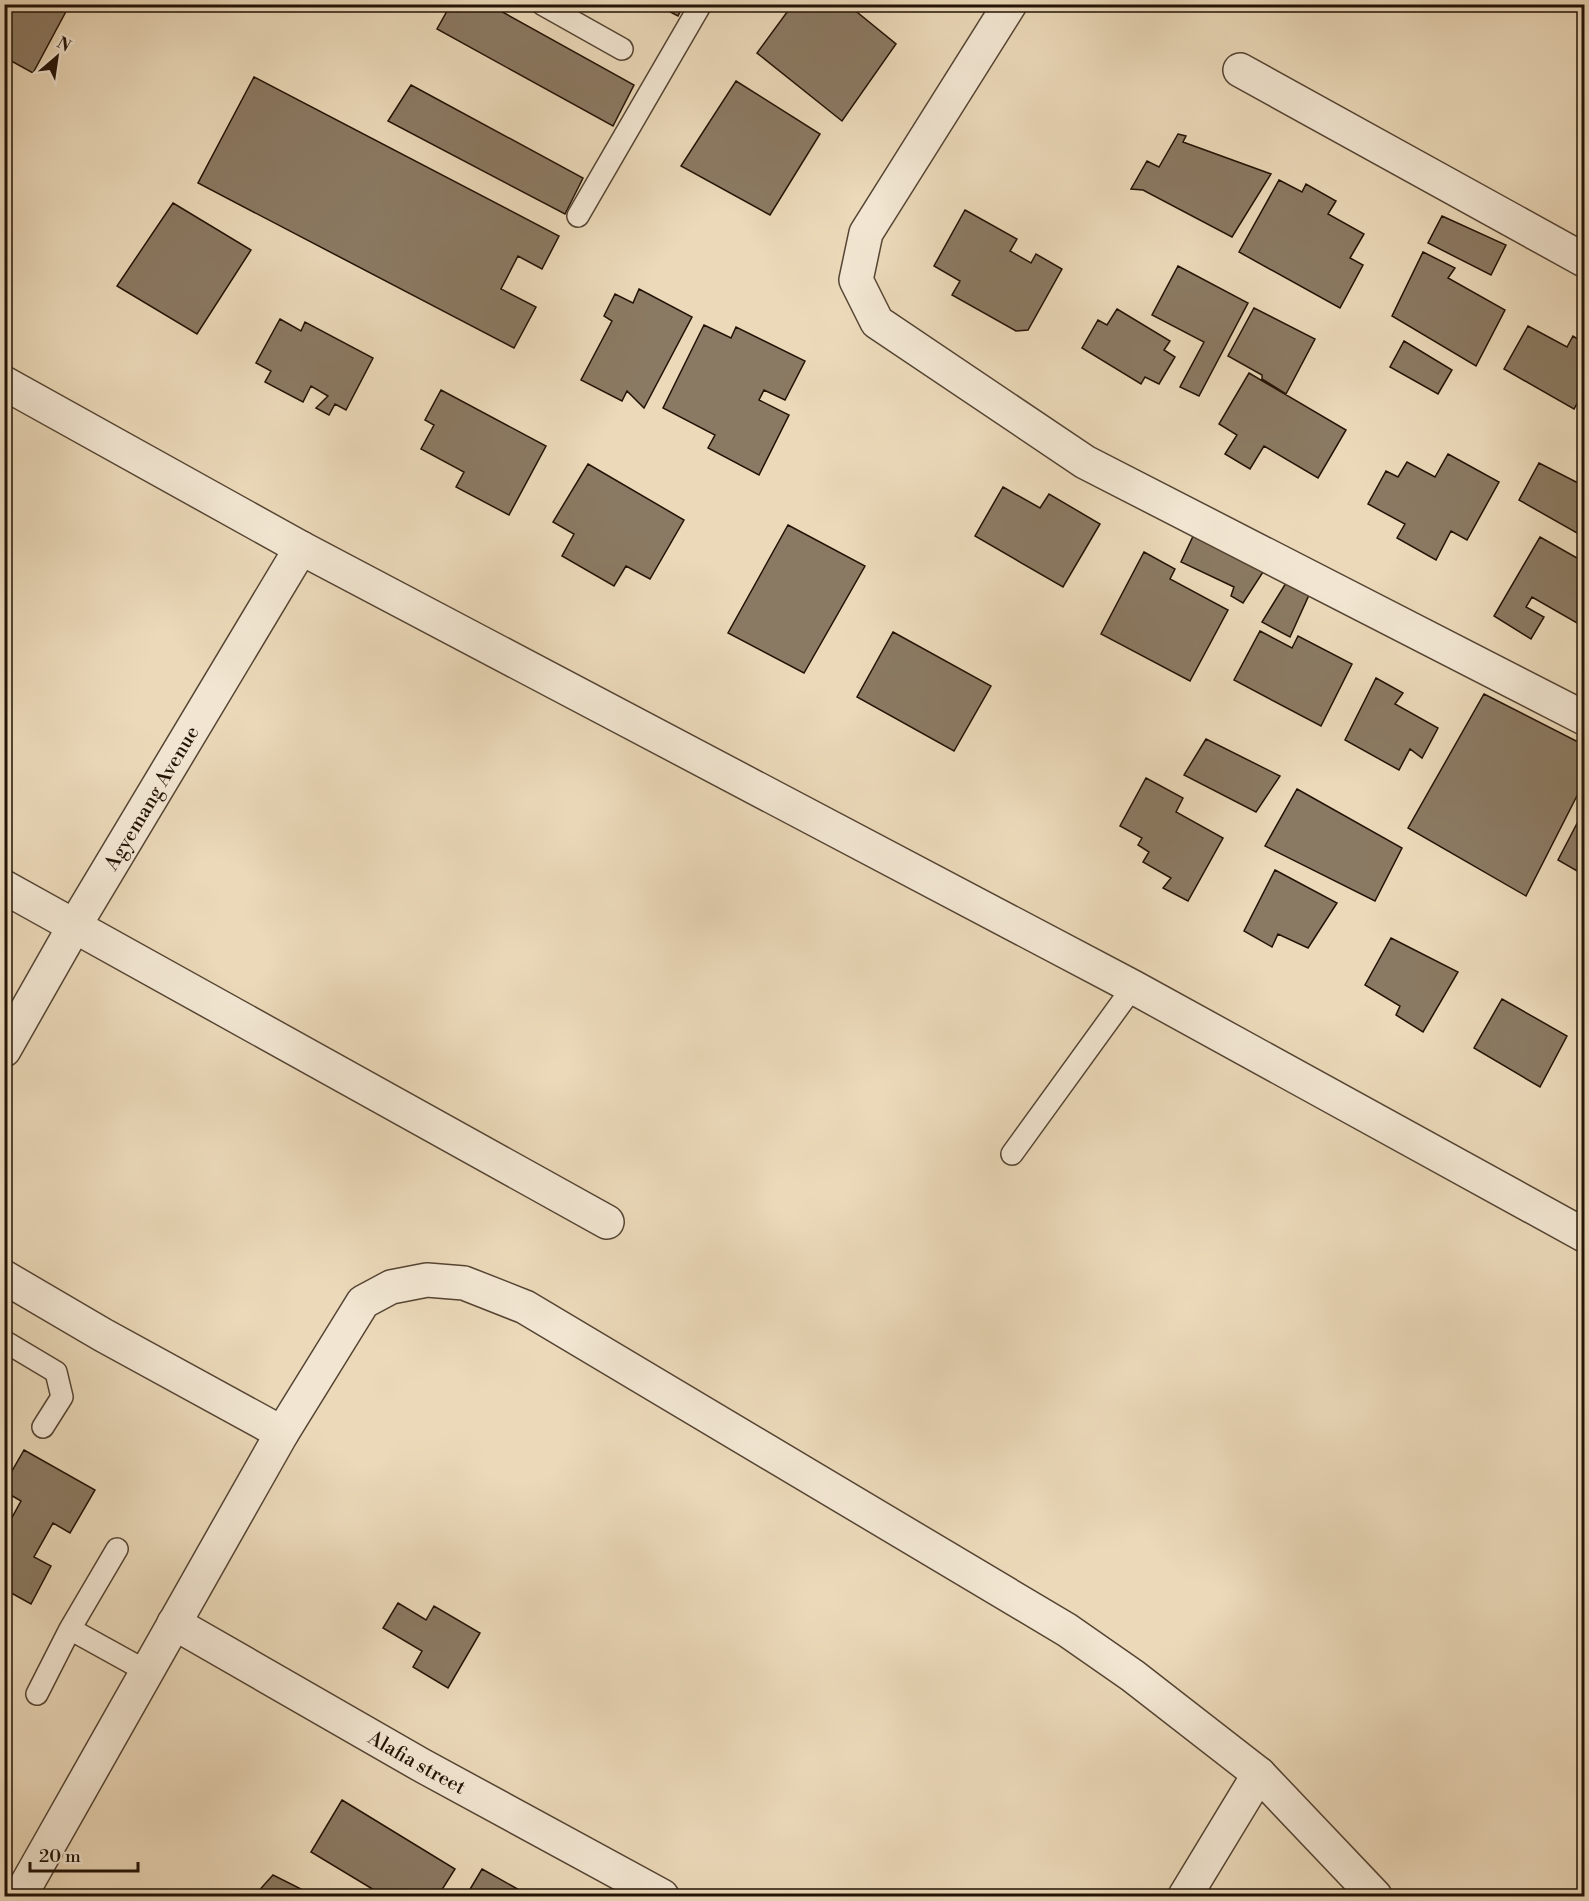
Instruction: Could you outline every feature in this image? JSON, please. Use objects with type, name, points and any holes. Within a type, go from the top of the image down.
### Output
[{"type":"street","points":[[1010,4],[866,233],[856,280],[877,322],[1085,462],[1584,718]]},
{"type":"street","points":[[1240,70],[1584,260]]},
{"type":"street","points":[[4,383],[301,548],[1133,987],[1584,1235]]},
{"type":"street","name":"Agyemang Avenue","points":[[4,1050],[75,925],[301,548]]},
{"type":"street","points":[[4,887],[607,1222]]},
{"type":"street","points":[[4,1277],[103,1335],[282,1433]]},
{"type":"street","points":[[20,1896],[282,1433],[363,1302],[391,1287],[427,1280],[465,1283],[525,1307],[1067,1630],[1133,1676],[1259,1774],[1375,1896]]},
{"type":"street","name":"Alafia street","points":[[174,1623],[423,1766],[662,1896]]},
{"type":"street","points":[[1185,1896],[1259,1774]]},
{"type":"lane","points":[[542,4],[622,49]]},
{"type":"lane","points":[[578,216],[701,4]]},
{"type":"lane","points":[[1012,1154],[1133,987]]},
{"type":"lane","points":[[4,1341],[56,1372],[62,1397],[44,1427]]},
{"type":"lane","points":[[37,1694],[70,1629],[117,1549]]},
{"type":"lane","points":[[70,1629],[147,1671]]},
{"type":"building","points":[[4,4],[70,4],[33,73],[4,57],[4,29],[10,19],[4,16]]},
{"type":"building","points":[[451,4],[488,4],[634,85],[613,126],[437,29]]},
{"type":"building","points":[[655,4],[684,4],[678,16]]},
{"type":"building","points":[[793,4],[847,4],[896,44],[842,121],[757,53]]},
{"type":"building","points":[[254,77],[559,236],[542,269],[518,256],[501,289],[536,307],[514,348],[198,183]]},
{"type":"building","points":[[736,81],[820,134],[770,215],[681,166]]},
{"type":"building","points":[[411,85],[583,178],[565,214],[388,121]]},
{"type":"building","points":[[1178,134],[1186,136],[1183,142],[1271,174],[1232,237],[1143,190],[1131,189],[1147,161],[1159,167]]},
{"type":"building","points":[[1279,180],[1302,192],[1306,184],[1336,201],[1328,214],[1364,234],[1350,258],[1363,265],[1340,308],[1239,252]]},
{"type":"building","points":[[173,203],[251,250],[197,334],[117,286]]},
{"type":"building","points":[[965,210],[1017,239],[1010,251],[1031,263],[1036,254],[1062,269],[1028,330],[1016,331],[952,295],[960,281],[934,266]]},
{"type":"building","points":[[1442,216],[1506,245],[1491,275],[1428,243]]},
{"type":"building","points":[[1423,252],[1455,268],[1448,278],[1505,310],[1476,366],[1392,316]]},
{"type":"building","points":[[1178,266],[1248,303],[1199,396],[1180,387],[1204,342],[1152,315]]},
{"type":"building","points":[[639,289],[692,317],[644,408],[627,391],[622,401],[581,380],[612,321],[604,316],[615,294],[633,303]]},
{"type":"building","points":[[1254,308],[1315,339],[1286,394],[1262,379],[1262,375],[1228,356]]},
{"type":"building","points":[[1117,309],[1170,341],[1164,350],[1175,357],[1159,384],[1145,377],[1141,384],[1082,348],[1098,320],[1107,325]]},
{"type":"building","points":[[280,319],[301,331],[305,322],[373,358],[346,410],[335,404],[329,415],[316,408],[328,396],[311,386],[303,402],[265,382],[271,371],[256,363]]},
{"type":"building","points":[[704,325],[731,338],[736,327],[805,361],[785,400],[764,390],[759,400],[789,415],[759,475],[708,448],[715,435],[663,408]]},
{"type":"building","points":[[1528,326],[1567,347],[1573,336],[1584,343],[1584,391],[1574,409],[1504,369]]},
{"type":"building","points":[[1404,341],[1452,370],[1438,394],[1390,367]]},
{"type":"building","points":[[1249,373],[1346,430],[1318,478],[1264,446],[1250,469],[1225,454],[1237,435],[1219,424]]},
{"type":"building","points":[[441,390],[546,446],[509,515],[456,487],[464,472],[421,449],[434,425],[425,420]]},
{"type":"building","points":[[1448,454],[1499,482],[1467,540],[1451,531],[1436,560],[1397,538],[1405,524],[1368,504],[1386,471],[1398,477],[1407,462],[1435,477]]},
{"type":"building","points":[[1539,463],[1584,486],[1584,521],[1577,533],[1519,500]]},
{"type":"building","points":[[588,464],[684,520],[650,579],[626,566],[614,586],[562,556],[574,534],[553,522]]},
{"type":"building","points":[[1003,487],[1040,508],[1049,494],[1100,524],[1063,587],[975,536]]},
{"type":"building","points":[[788,525],[865,566],[804,673],[728,633]]},
{"type":"building","points":[[1195,532],[1263,572],[1243,603],[1231,596],[1234,587],[1181,562]]},
{"type":"building","points":[[1540,537],[1584,562],[1584,627],[1532,597],[1526,607],[1544,617],[1531,639],[1494,616]]},
{"type":"building","points":[[1144,552],[1175,569],[1170,579],[1228,610],[1190,681],[1101,634]]},
{"type":"building","points":[[1286,583],[1309,595],[1290,637],[1262,622]]},
{"type":"building","points":[[1260,631],[1292,648],[1298,636],[1352,664],[1321,726],[1234,680]]},
{"type":"building","points":[[893,632],[991,686],[954,751],[857,697]]},
{"type":"building","points":[[1376,678],[1403,693],[1395,704],[1438,728],[1422,758],[1410,749],[1399,770],[1345,740]]},
{"type":"building","points":[[1484,694],[1584,745],[1584,782],[1526,896],[1408,828]]},
{"type":"building","points":[[1206,739],[1280,776],[1256,812],[1184,775]]},
{"type":"building","points":[[1146,778],[1183,798],[1176,812],[1223,838],[1188,901],[1163,888],[1171,878],[1143,862],[1149,852],[1138,845],[1142,838],[1120,826]]},
{"type":"building","points":[[1297,789],[1402,848],[1375,901],[1265,846]]},
{"type":"building","points":[[1584,810],[1584,875],[1558,860]]},
{"type":"building","points":[[1275,870],[1337,903],[1308,948],[1278,934],[1272,947],[1244,931]]},
{"type":"building","points":[[1391,938],[1458,972],[1423,1032],[1396,1015],[1400,1006],[1365,985]]},
{"type":"building","points":[[1502,999],[1567,1036],[1540,1087],[1474,1048]]},
{"type":"building","points":[[24,1450],[95,1490],[70,1533],[53,1523],[34,1557],[51,1566],[31,1604],[4,1589],[4,1532],[21,1501],[4,1491],[4,1485]]},
{"type":"building","points":[[398,1603],[426,1620],[434,1606],[480,1633],[448,1688],[413,1667],[422,1651],[383,1628]]},
{"type":"building","points":[[342,1800],[455,1869],[438,1896],[384,1896],[311,1852]]},
{"type":"building","points":[[482,1869],[530,1896],[466,1896]]},
{"type":"building","points":[[273,1875],[305,1891],[302,1896],[254,1896]]}]
